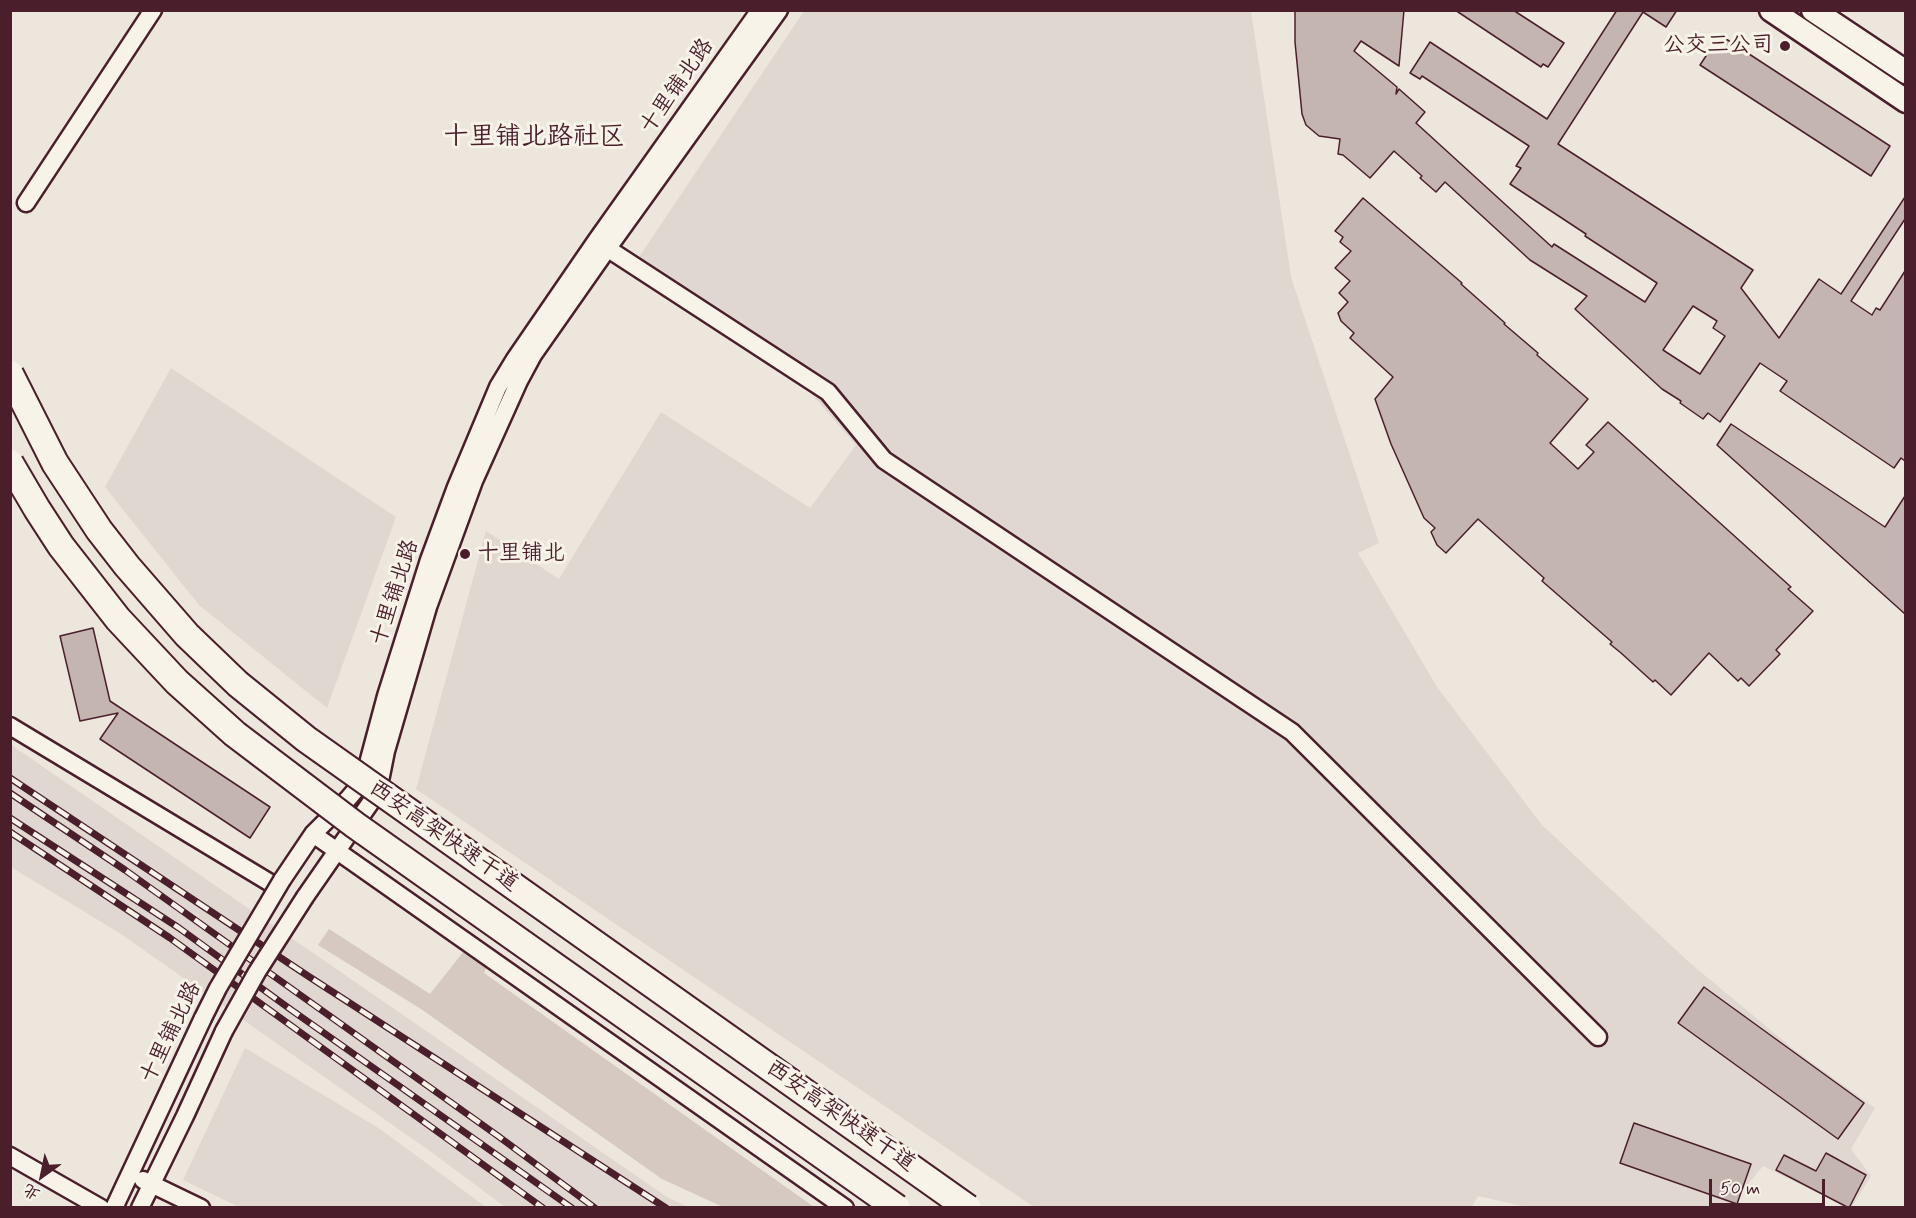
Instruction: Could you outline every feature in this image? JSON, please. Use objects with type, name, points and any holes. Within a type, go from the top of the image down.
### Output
[{"type":"highway","name":"西安高架快速干道","points":[[10,374],[55,463],[99,530],[187,635],[238,684],[315,746],[968,1208]]},
{"type":"highway","name":"西安高架快速干道","points":[[10,463],[61,546],[118,619],[177,682],[235,734],[355,825],[897,1208]]},
{"type":"main road","points":[[1771,10],[1905,101]]},
{"type":"main road","points":[[1813,10],[1905,72]]},
{"type":"street","points":[[26,203],[153,10]]},
{"type":"street","name":"十里铺北路","points":[[140,1208],[224,1032],[257,972],[336,850],[373,799],[428,607],[474,481],[505,410],[533,355],[602,244],[760,10]]},
{"type":"street","name":"十里铺北路","points":[[114,1208],[218,988],[280,884],[313,834],[359,786],[367,767],[386,696],[429,560],[456,487],[498,387],[515,359],[779,10]]},
{"type":"street","points":[[602,244],[828,392],[884,460],[1292,732],[1598,1037]]},
{"type":"street","points":[[10,726],[280,884]]},
{"type":"street","points":[[313,834],[844,1208]]},
{"type":"street","points":[[10,1156],[101,1208]]},
{"type":"street","points":[[131,1174],[201,1208]]},
{"type":"shaded area","points":[[804,11],[1251,11],[1291,277],[1379,543],[1358,553],[1437,687],[1542,825],[1690,963],[1797,1052],[1875,1108],[1851,1149],[1871,1176],[1851,1208],[1763,1166],[1729,1207],[1531,1208],[1478,1196],[1471,1208],[1034,1207],[416,789],[486,531],[559,579],[661,412],[810,508],[856,445],[810,392],[631,269]]},
{"type":"shaded area","points":[[171,368],[396,517],[327,708],[199,605],[105,487]]},
{"type":"shaded area","points":[[10,744],[667,1197],[688,1207],[505,1207],[434,1154],[121,934],[11,867]]},
{"type":"shaded area","points":[[329,929],[430,994],[464,951],[487,966],[484,973],[814,1207],[723,1207],[662,1179],[421,1009],[318,945]]},
{"type":"shaded area","points":[[245,1048],[380,1129],[486,1207],[239,1207],[183,1180]]},
{"type":"building","points":[[1295,10],[1404,10],[1399,66],[1361,41],[1354,51],[1397,87],[1396,94],[1399,89],[1425,112],[1416,123],[1552,247],[1554,244],[1645,302],[1657,283],[1510,184],[1521,168],[1516,166],[1529,146],[1422,76],[1420,79],[1410,73],[1430,42],[1547,119],[1617,10],[1677,10],[1666,27],[1643,12],[1558,144],[1753,270],[1741,288],[1779,338],[1819,279],[1841,294],[1905,197],[1905,219],[1851,301],[1872,315],[1876,308],[1880,310],[1905,271],[1905,461],[1901,458],[1894,468],[1780,391],[1787,381],[1760,363],[1720,422],[1708,413],[1703,419],[1662,389],[1575,309],[1587,296],[1530,260],[1445,182],[1436,192],[1394,151],[1370,178],[1343,155],[1338,154],[1340,139],[1319,136],[1306,125],[1302,114],[1295,42]],"holes":[[[1693,306],[1717,321],[1713,328],[1725,336],[1700,374],[1663,350]]]},
{"type":"building","points":[[1455,10],[1513,10],[1564,43],[1548,67],[1543,64],[1541,67]]},
{"type":"building","points":[[1720,35],[1890,146],[1871,176],[1700,65]]},
{"type":"building","points":[[1363,198],[1462,283],[1538,353],[1537,355],[1588,399],[1550,443],[1578,469],[1594,452],[1586,445],[1608,422],[1791,587],[1788,589],[1813,611],[1776,650],[1780,654],[1749,686],[1741,678],[1738,681],[1709,653],[1671,695],[1610,644],[1612,642],[1542,581],[1544,578],[1478,519],[1446,553],[1437,545],[1431,532],[1435,528],[1424,518],[1391,444],[1375,399],[1393,377],[1350,338],[1354,333],[1341,321],[1338,313],[1348,302],[1339,293],[1350,281],[1335,268],[1351,251],[1340,242],[1343,237],[1335,231]]},
{"type":"building","points":[[1731,424],[1885,527],[1905,496],[1905,614],[1717,445]]},
{"type":"building","points":[[93,628],[110,701],[270,807],[250,838],[100,739],[118,713],[80,721],[60,636]]},
{"type":"building","points":[[1704,987],[1864,1103],[1838,1139],[1678,1023]]},
{"type":"building","points":[[1634,1123],[1751,1164],[1737,1204],[1620,1163]]},
{"type":"building","points":[[1826,1153],[1866,1175],[1849,1208],[1776,1170],[1784,1155],[1816,1171]]},
{"type":"railway","points":[[10,778],[308,976],[666,1208]]},
{"type":"railway","points":[[10,793],[125,870],[498,1136],[595,1208]]},
{"type":"railway","points":[[10,818],[179,928],[572,1208]]},
{"type":"railway","points":[[10,832],[170,938],[543,1208]]},
{"type":"place","name":"公交三公司","points":[[1785,46]]},
{"type":"place","name":"十里铺北","points":[[465,554]]},
{"type":"district","name":"十里铺北路社区","points":[[534,139]]}]
